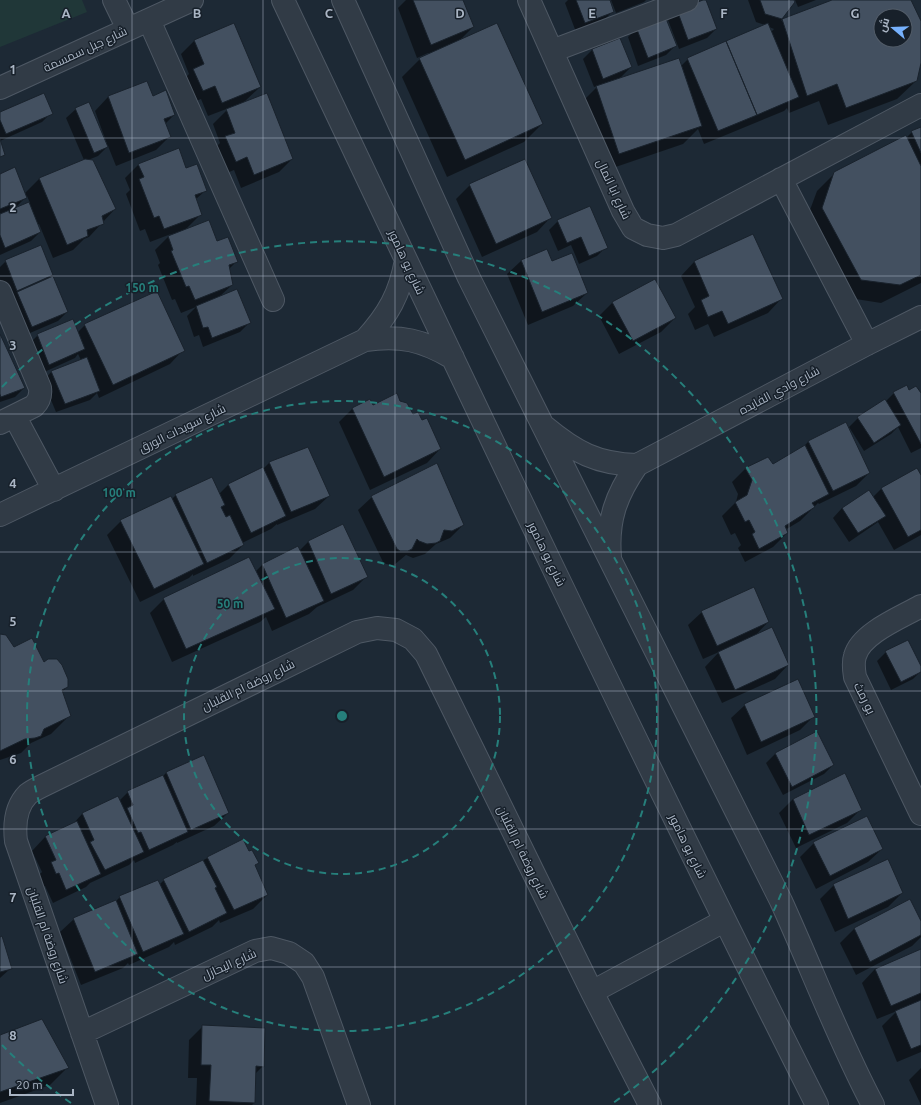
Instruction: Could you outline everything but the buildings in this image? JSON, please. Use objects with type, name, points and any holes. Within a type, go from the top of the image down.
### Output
[{"type":"street","points":[[114,0],[128,29]]},
{"type":"street","name":"شارع جبل سمسمة","points":[[0,88],[149,20],[173,5],[192,0]]},
{"type":"street","name":"شارع بو هامور","points":[[283,0],[406,260],[724,921],[817,1105]]},
{"type":"street","points":[[343,0],[469,278],[780,901],[802,947],[814,978],[858,1077],[873,1105]]},
{"type":"street","name":"شارع ابا انمال","points":[[528,0],[623,211],[633,228],[647,235],[663,238],[676,235],[921,105]]},
{"type":"street","points":[[552,51],[687,0]]},
{"type":"street","points":[[149,20],[273,300]]},
{"type":"street","points":[[781,178],[867,344]]},
{"type":"street","name":"شارع سويدات الورق","points":[[364,340],[388,312],[397,295],[403,278],[406,260]]},
{"type":"street","points":[[0,292],[40,388],[39,398],[34,406],[8,420],[54,490]]},
{"type":"street","name":"شارع وادي الفايده","points":[[610,563],[609,542],[611,521],[616,501],[625,482],[637,465],[921,317]]},
{"type":"street","name":"شارع سويدات الورق","points":[[0,515],[364,340],[383,337],[402,338],[420,342],[453,358]]},
{"type":"street","points":[[541,424],[561,440],[585,455],[607,462],[637,465]]},
{"type":"street","name":"بو رمث","points":[[921,606],[870,634],[855,655],[854,666],[855,677],[921,814]]},
{"type":"street","name":"شارع روضة ام القلبان","points":[[107,1105],[16,842],[14,824],[18,808],[28,794],[42,786],[357,632],[377,628],[396,630],[413,639],[426,654],[592,992],[650,1105]]},
{"type":"street","points":[[592,992],[724,921]]},
{"type":"street","name":"شارع اليحازل","points":[[82,1033],[255,951],[272,948],[289,953],[304,963],[313,976],[359,1105]]},
{"type":"green space","points":[[0,0],[82,0],[87,12],[0,47]]}]
